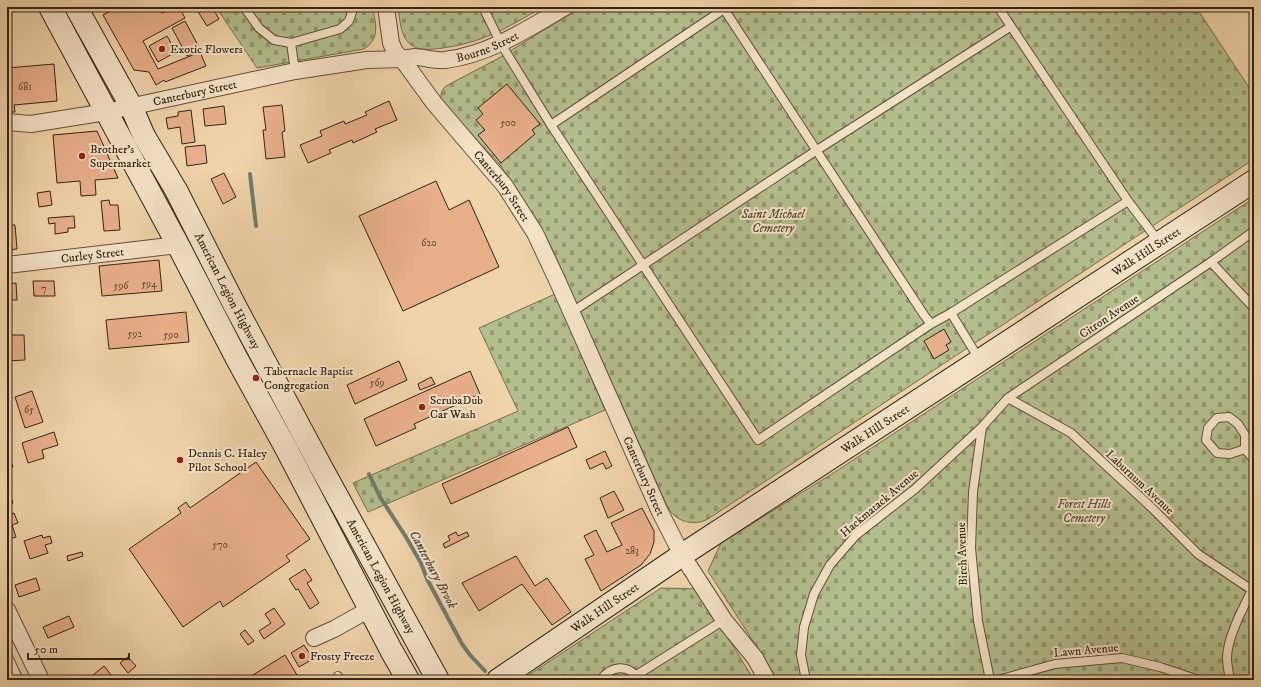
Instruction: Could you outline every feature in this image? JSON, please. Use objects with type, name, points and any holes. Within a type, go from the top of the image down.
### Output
[{"type":"main road","name":"American Legion Highway","points":[[50,7],[178,245],[408,680]]},
{"type":"main road","name":"American Legion Highway","points":[[76,7],[131,106],[144,136],[176,190],[234,304],[321,467],[438,680]]},
{"type":"main road","name":"Walk Hill Street","points":[[498,680],[682,555],[1254,181]]},
{"type":"street","points":[[386,7],[391,43],[395,52],[402,59]]},
{"type":"street","name":"Bourne Street","points":[[402,59],[415,57],[437,60],[449,59],[483,51],[501,44],[565,7]]},
{"type":"street","name":"Canterbury Street","points":[[7,122],[31,124],[106,112],[295,72],[367,60],[402,59],[434,103],[499,178],[514,198],[543,249],[660,512],[682,555],[724,620],[755,658],[767,680]]},
{"type":"street","name":"Curley Street","points":[[7,265],[178,245]]},
{"type":"street","points":[[314,638],[334,629],[370,609]]},
{"type":"street","points":[[7,610],[41,680]]},
{"type":"lane","points":[[244,7],[259,28],[274,40],[291,43],[340,29],[349,21],[352,12],[351,7]]},
{"type":"lane","points":[[483,7],[501,44],[551,125],[758,440],[931,324],[952,314],[1128,201]]},
{"type":"lane","points":[[998,7],[1128,201],[1159,243]]},
{"type":"lane","points":[[551,125],[724,9],[931,324]]},
{"type":"lane","points":[[572,312],[817,150],[1010,27]]},
{"type":"lane","points":[[291,43],[295,72]]},
{"type":"lane","name":"Citron Avenue","points":[[982,427],[1008,398],[1211,262],[1254,231]]},
{"type":"lane","points":[[1211,262],[1254,308]]},
{"type":"lane","points":[[952,314],[979,360]]},
{"type":"lane","name":"Laburnum Avenue","points":[[1008,398],[1071,433],[1198,554],[1253,589]]},
{"type":"lane","points":[[1245,449],[1230,454],[1217,453],[1206,440],[1208,428],[1217,418],[1229,417],[1238,424],[1245,435],[1245,449],[1254,460]]},
{"type":"lane","name":"Hackmatack Avenue","points":[[806,680],[801,655],[804,627],[814,594],[830,565],[856,535],[915,489],[982,427]]},
{"type":"lane","name":"Birch Avenue","points":[[982,427],[973,492],[971,548],[978,621],[990,680]]},
{"type":"lane","points":[[1230,680],[1227,657],[1230,641],[1237,621],[1253,589]]},
{"type":"lane","points":[[601,680],[609,671],[617,668],[624,668],[630,671],[636,678],[724,620]]},
{"type":"lane","points":[[7,655],[19,680]]},
{"type":"lane","name":"Lawn Avenue","points":[[998,680],[1055,664],[1122,658],[1160,667],[1194,679]]},
{"type":"green space","points":[[216,7],[373,7],[376,30],[373,40],[364,49],[257,68]]},
{"type":"green space","points":[[398,7],[543,7],[484,38],[443,48],[426,49],[414,47],[404,37]]},
{"type":"green space","name":"Saint Michael Cemetery","points":[[583,7],[1196,7],[1254,95],[1254,159],[708,519],[696,522],[684,521],[679,519],[667,506],[550,244],[536,219],[501,166],[441,99],[441,94],[446,86],[499,58]]},
{"type":"green space","name":"Forest Hills Cemetery","points":[[1254,198],[1254,680],[778,680],[708,571],[721,543],[838,470]]},
{"type":"green space","points":[[555,294],[605,410],[368,512],[353,483],[518,411],[479,328]]},
{"type":"green space","points":[[661,588],[698,589],[754,680],[521,680]]},
{"type":"building","points":[[118,7],[163,7],[160,9],[162,13],[173,7],[179,7],[185,18],[143,41],[158,69],[200,52],[206,66],[165,82],[164,80],[156,85],[149,72],[134,70],[103,15]]},
{"type":"building","points":[[195,7],[212,7],[219,19],[207,26]]},
{"type":"building","points":[[185,21],[200,49],[187,56],[172,28]]},
{"type":"building","name":"Exotic Flowers","points":[[167,36],[176,52],[158,62],[149,46]]},
{"type":"building","points":[[54,64],[57,101],[14,105],[15,112],[7,112],[7,68]]},
{"type":"building","points":[[507,84],[540,124],[532,130],[535,134],[501,163],[478,135],[485,130],[476,120],[483,114],[478,108]]},
{"type":"building","points":[[389,101],[397,120],[375,129],[377,132],[353,143],[352,140],[329,150],[331,153],[308,163],[300,145],[322,136],[320,131],[344,121],[345,124],[367,115],[365,112]]},
{"type":"building","points":[[282,105],[285,131],[282,132],[285,157],[266,159],[263,130],[266,130],[263,107]]},
{"type":"building","points":[[224,106],[226,124],[205,126],[203,109]]},
{"type":"building","points":[[191,110],[195,142],[182,144],[180,127],[168,129],[166,118],[178,116],[178,112]]},
{"type":"building","name":"Brother’s Supermarket","points":[[97,131],[118,178],[95,180],[96,195],[81,196],[80,181],[57,183],[53,135]]},
{"type":"building","points":[[205,145],[207,163],[187,166],[185,147]]},
{"type":"building","points":[[224,173],[236,197],[223,204],[211,179]]},
{"type":"building","points":[[436,181],[449,210],[469,200],[499,267],[403,311],[359,216]]},
{"type":"building","points":[[50,191],[52,205],[39,207],[37,193]]},
{"type":"building","points":[[109,200],[110,205],[118,205],[120,230],[104,231],[101,201]]},
{"type":"building","points":[[74,216],[75,228],[68,228],[68,232],[55,234],[55,223],[49,224],[48,218]]},
{"type":"building","points":[[7,225],[15,225],[17,249],[7,250]]},
{"type":"building","points":[[159,260],[162,291],[102,296],[99,266]]},
{"type":"building","points":[[33,281],[54,281],[55,296],[34,296]]},
{"type":"building","points":[[16,283],[17,300],[7,300],[7,284]]},
{"type":"building","points":[[186,312],[189,342],[109,349],[106,320]]},
{"type":"building","points":[[944,329],[951,342],[946,345],[949,350],[934,359],[924,341]]},
{"type":"building","points":[[7,335],[24,335],[25,360],[7,361]]},
{"type":"building","points":[[399,361],[407,380],[355,404],[347,385]]},
{"type":"building","name":"ScrubaDub Car Wash","points":[[470,371],[480,394],[414,424],[416,428],[376,446],[364,419]]},
{"type":"building","points":[[431,377],[435,384],[420,390],[418,384]]},
{"type":"building","points":[[32,391],[43,422],[25,428],[15,397]]},
{"type":"building","points":[[568,427],[577,447],[451,504],[442,484]]},
{"type":"building","points":[[54,432],[58,445],[42,450],[44,458],[28,463],[22,443]]},
{"type":"building","points":[[605,451],[612,466],[606,469],[603,463],[590,469],[586,460]]},
{"type":"building","points":[[9,455],[13,467],[7,469],[7,456]]},
{"type":"building","points":[[256,462],[310,539],[286,556],[290,561],[223,607],[220,601],[183,627],[129,549],[181,513],[178,508],[186,502],[190,508]]},
{"type":"building","points":[[7,484],[13,503],[7,505]]},
{"type":"building","points":[[614,491],[624,510],[608,518],[600,498]]},
{"type":"building","points":[[642,508],[654,531],[654,542],[650,554],[641,565],[601,591],[585,559],[594,555],[584,536],[596,530],[607,552],[622,545],[611,523]]},
{"type":"building","points":[[14,513],[18,523],[12,525],[16,537],[7,540],[7,516]]},
{"type":"building","points":[[456,532],[458,536],[467,532],[469,536],[445,548],[443,544],[450,540],[448,536]]},
{"type":"building","points":[[42,535],[43,538],[50,536],[52,543],[45,545],[48,553],[30,559],[24,541]]},
{"type":"building","points":[[82,552],[83,556],[68,561],[67,556]]},
{"type":"building","points":[[516,556],[535,586],[547,578],[571,612],[552,625],[522,584],[479,611],[462,583]]},
{"type":"building","points":[[305,569],[312,580],[307,583],[319,603],[310,609],[298,589],[296,590],[289,579]]},
{"type":"building","points":[[36,578],[40,590],[19,597],[15,585]]},
{"type":"building","points":[[274,608],[285,624],[264,639],[259,631],[271,623],[265,614]]},
{"type":"building","points":[[69,616],[74,627],[48,638],[43,627]]},
{"type":"building","points":[[245,630],[254,641],[248,645],[240,634]]},
{"type":"building","name":"Frosty Freeze","points":[[304,645],[313,659],[299,667],[291,653]]},
{"type":"building","points":[[285,655],[297,675],[289,680],[245,680]]},
{"type":"building","points":[[128,657],[136,666],[128,673],[120,663]]},
{"type":"building","points":[[104,666],[112,676],[107,680],[105,677],[101,680],[87,680]]},
{"type":"waterway","name":"Canterbury Brook","points":[[250,174],[256,226]]},
{"type":"waterway","name":"Canterbury Brook","points":[[369,474],[380,497],[421,563],[427,579],[462,644],[485,671]]},
{"type":"place","name":"Exotic Flowers","points":[[162,49]]},
{"type":"place","name":"Brother’s Supermarket","points":[[82,156]]},
{"type":"place","name":"Tabernacle Baptist Congregation","points":[[256,378]]},
{"type":"place","name":"ScrubaDub Car Wash","points":[[422,407]]},
{"type":"place","name":"Dennis C. Haley Pilot School","points":[[180,460]]},
{"type":"place","name":"Frosty Freeze","points":[[302,656]]}]
